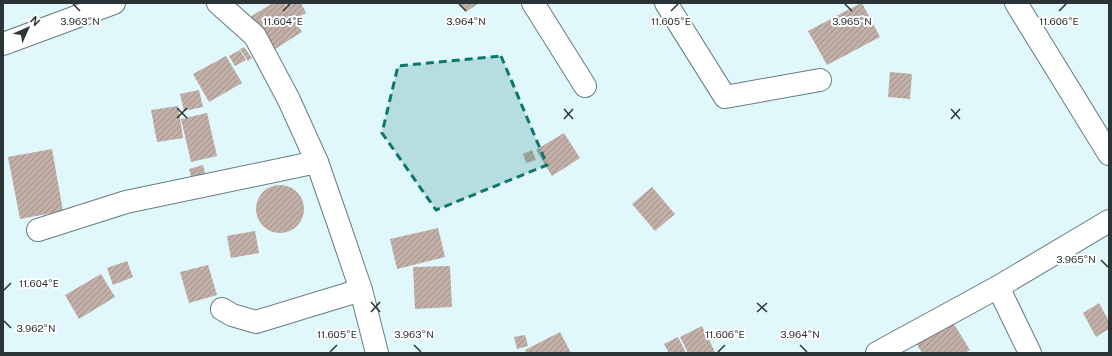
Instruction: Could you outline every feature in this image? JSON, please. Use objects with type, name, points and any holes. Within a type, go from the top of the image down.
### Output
[{"type":"street","points":[[3,44],[114,3]]},
{"type":"street","points":[[218,3],[255,36],[289,100],[316,162],[340,228],[361,290],[377,353]]},
{"type":"street","points":[[533,3],[584,86]]},
{"type":"street","points":[[666,3],[725,96],[820,80]]},
{"type":"street","points":[[1016,3],[1109,154]]},
{"type":"street","points":[[38,230],[126,202],[316,162]]},
{"type":"street","points":[[878,353],[998,287],[1109,221]]},
{"type":"street","points":[[998,287],[1030,353]]},
{"type":"street","points":[[222,309],[232,315],[256,322],[361,290]]},
{"type":"highlighted area","points":[[501,56],[547,165],[436,210],[382,133],[398,66]]},
{"type":"building","points":[[273,3],[284,3],[290,12],[285,3],[301,3],[306,13],[294,19],[302,32],[272,51],[250,17]]},
{"type":"building","points":[[460,3],[479,3],[466,12]]},
{"type":"building","points":[[861,3],[880,37],[827,65],[808,31]]},
{"type":"building","points":[[244,47],[252,58],[248,61],[240,49]]},
{"type":"building","points":[[240,50],[246,60],[235,66],[229,56]]},
{"type":"building","points":[[226,56],[242,83],[209,102],[193,74]]},
{"type":"building","points":[[890,72],[912,74],[910,99],[888,97]]},
{"type":"building","points":[[199,90],[203,107],[184,111],[180,94]]},
{"type":"building","points":[[178,106],[183,138],[157,142],[151,110]]},
{"type":"building","points":[[207,113],[217,156],[191,162],[181,119]]},
{"type":"building","points":[[564,133],[580,158],[552,176],[536,150]]},
{"type":"building","points":[[52,149],[63,211],[20,219],[8,157]]},
{"type":"building","points":[[532,150],[536,160],[526,163],[523,154]]},
{"type":"building","points":[[203,165],[207,181],[193,184],[189,169]]},
{"type":"building","points":[[275,185],[285,185],[294,189],[300,195],[304,204],[304,214],[300,223],[294,229],[285,233],[275,233],[266,229],[260,223],[256,214],[256,204],[260,195],[266,189]]},
{"type":"building","points":[[652,187],[675,214],[655,231],[632,204]]},
{"type":"building","points":[[438,228],[445,257],[397,269],[390,239]]},
{"type":"building","points":[[255,231],[259,253],[231,258],[227,236]]},
{"type":"building","points":[[127,261],[133,277],[113,285],[107,268]]},
{"type":"building","points":[[208,265],[217,295],[189,303],[180,272]]},
{"type":"building","points":[[450,266],[452,307],[415,309],[413,267]]},
{"type":"building","points":[[101,274],[115,297],[79,319],[65,295]]},
{"type":"building","points":[[1099,303],[1109,321],[1109,329],[1096,337],[1083,313]]},
{"type":"building","points":[[952,321],[970,350],[965,353],[922,353],[916,343]]},
{"type":"building","points":[[702,326],[715,352],[688,353],[680,337]]},
{"type":"building","points":[[560,332],[571,353],[527,353],[525,350]]},
{"type":"building","points":[[525,335],[528,346],[517,349],[514,337]]},
{"type":"building","points":[[678,337],[686,353],[669,353],[664,344]]}]
